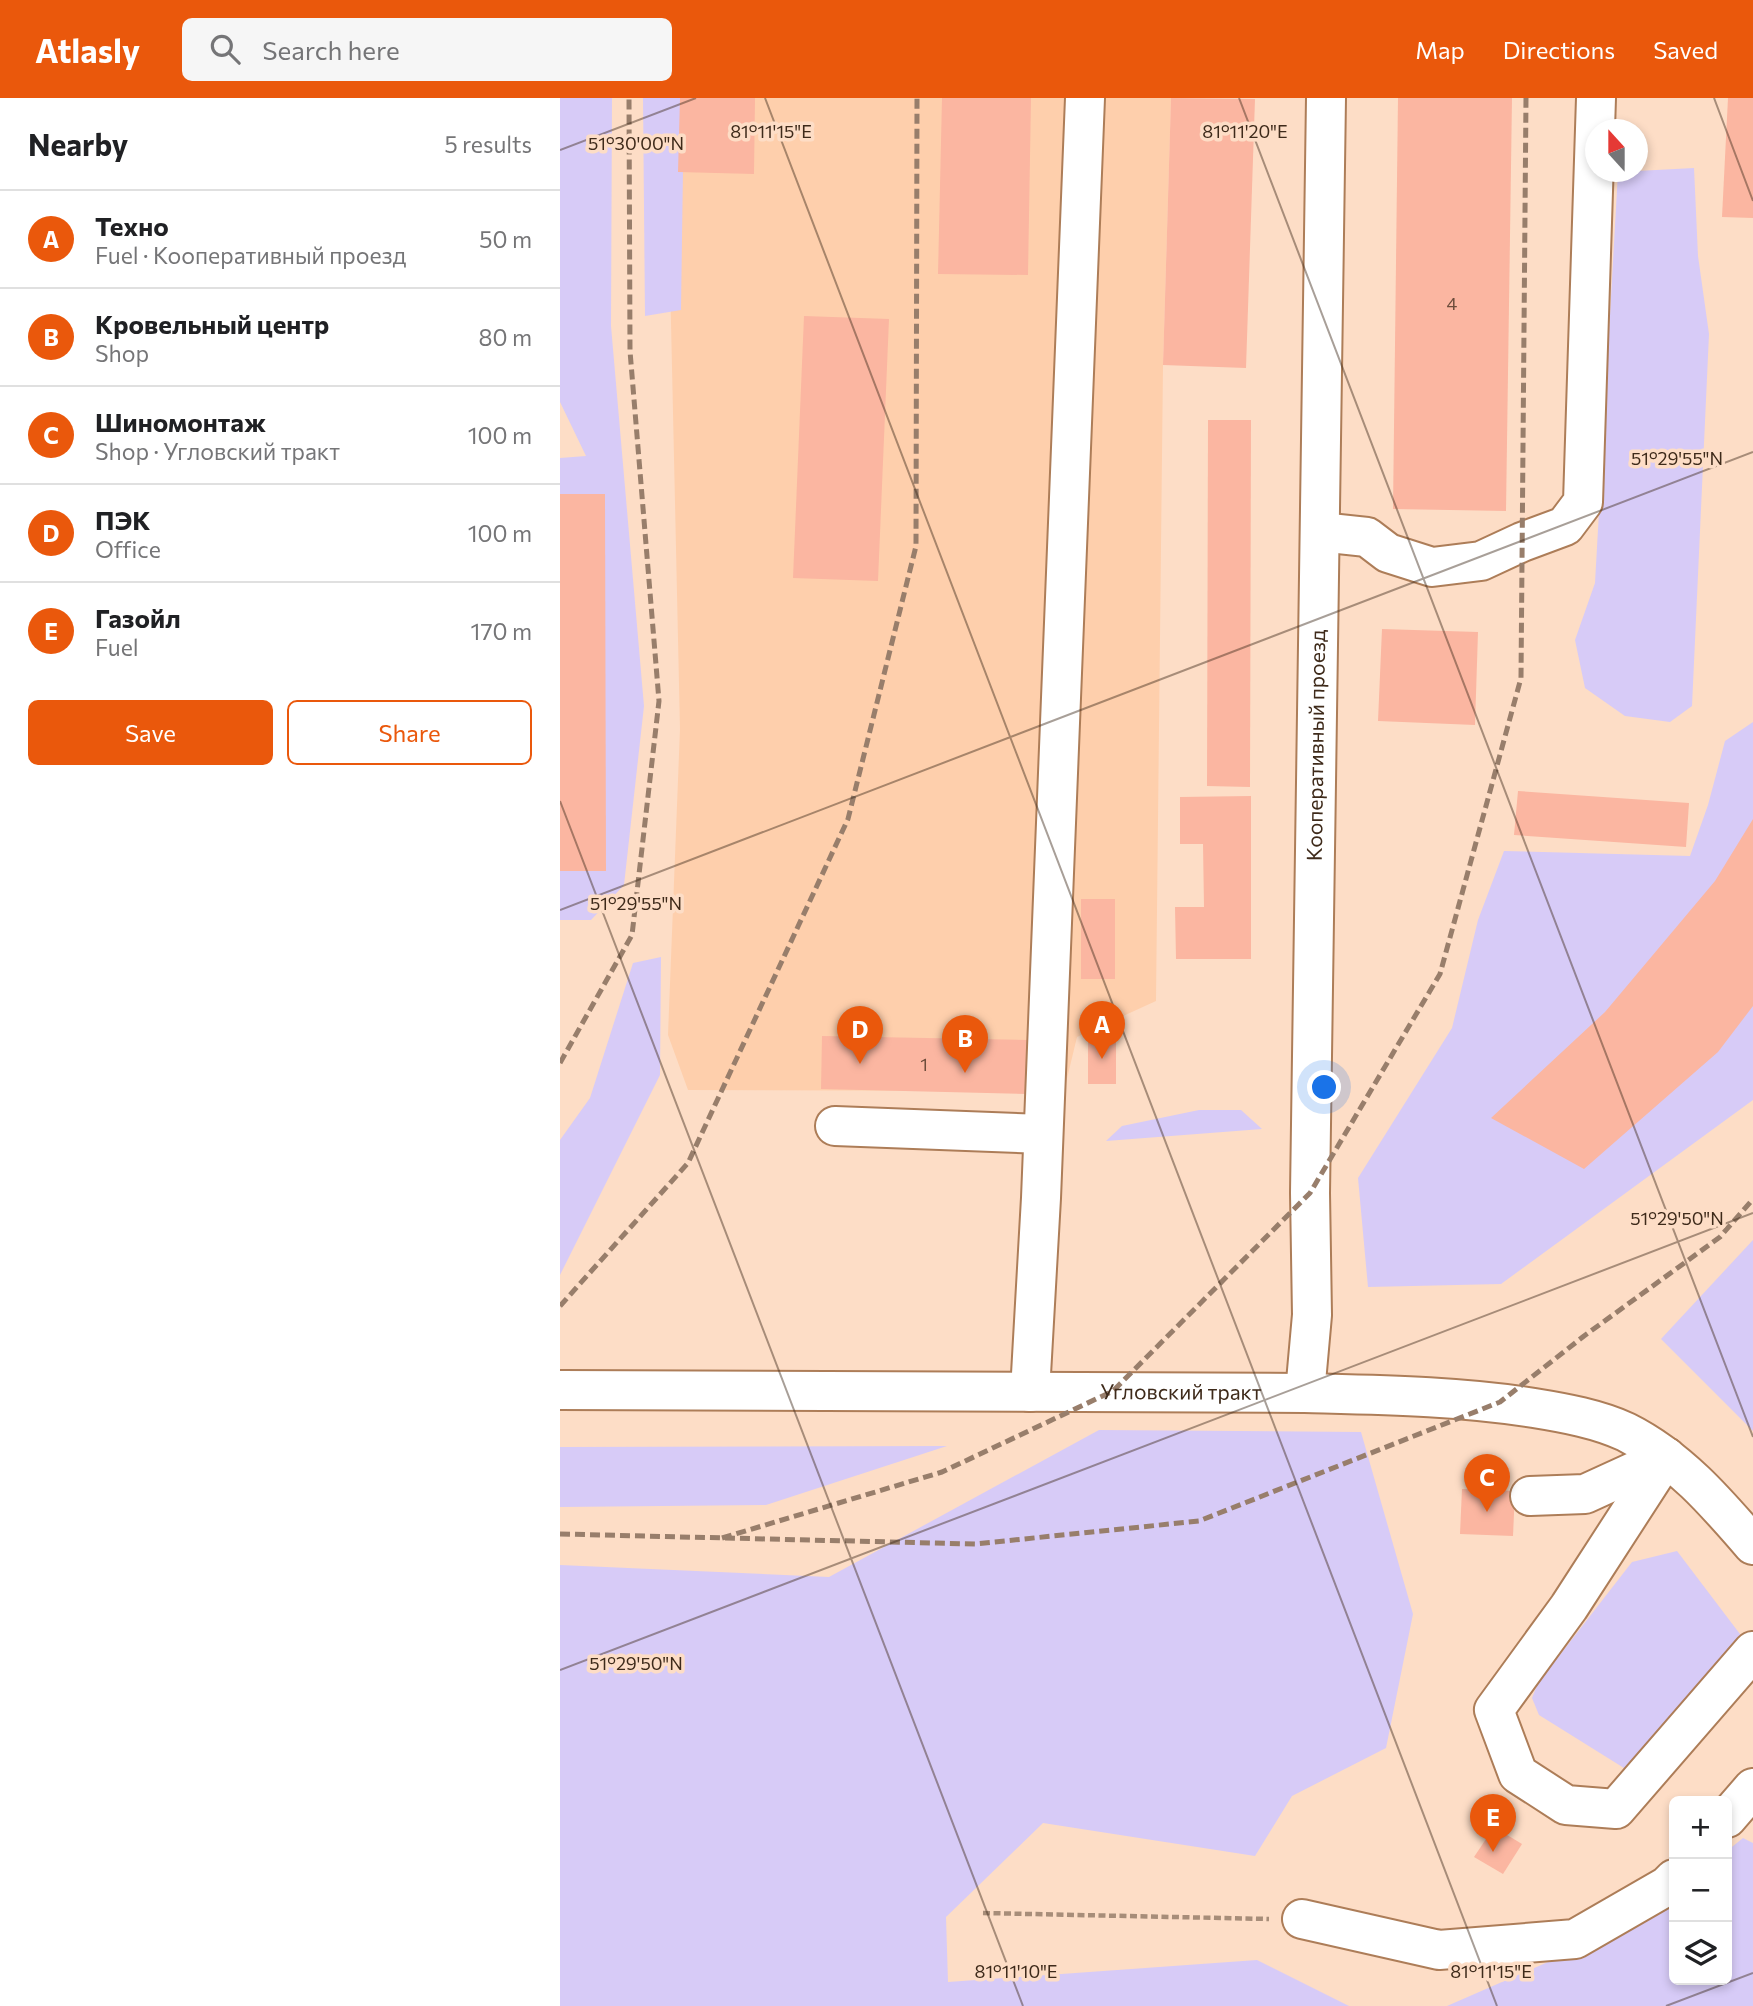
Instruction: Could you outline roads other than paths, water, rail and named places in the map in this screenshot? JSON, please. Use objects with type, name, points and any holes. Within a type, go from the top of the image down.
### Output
[{"type":"main road","points":[[1030,1392],[1085,98]]},
{"type":"main road","name":"Кооперативный проезд","points":[[1305,1393],[1312,1315],[1310,1193],[1326,98]]},
{"type":"main road","points":[[1320,532],[1367,537],[1388,553],[1432,567],[1481,561],[1565,526],[1583,502],[1596,98]]},
{"type":"main road","points":[[835,1126],[1043,1134]]},
{"type":"main road","name":"Угловский тракт","points":[[560,1390],[1305,1393],[1500,1402],[1571,1414],[1626,1432],[1666,1457],[1708,1494],[1753,1545]]},
{"type":"main road","points":[[1530,1496],[1585,1494],[1666,1457]]},
{"type":"main road","points":[[1666,1457],[1569,1607],[1494,1710],[1518,1774],[1566,1805],[1616,1809],[1753,1651]]},
{"type":"main road","points":[[1732,1812],[1753,1788]]},
{"type":"main road","points":[[1302,1919],[1439,1950],[1576,1939],[1669,1884]]},
{"type":"railway","points":[[560,1063],[632,935],[659,701],[630,351],[629,98]]},
{"type":"railway","points":[[560,1306],[688,1163],[848,819],[916,546],[917,98]]},
{"type":"railway","points":[[722,1538],[942,1472],[1113,1391],[1310,1193],[1440,974],[1521,678],[1526,98]]},
{"type":"railway","points":[[560,1534],[975,1544],[1199,1521],[1500,1402],[1584,1336],[1720,1237],[1753,1199]]},
{"type":"place","name":"Техно","points":[[1102,1059]]},
{"type":"place","name":"ПЭК","points":[[860,1064]]},
{"type":"place","name":"Кровельный центр","points":[[965,1073]]},
{"type":"place","name":"Шиномонтаж","points":[[1487,1512]]},
{"type":"place","name":"Газойл","points":[[1493,1852]]}]
